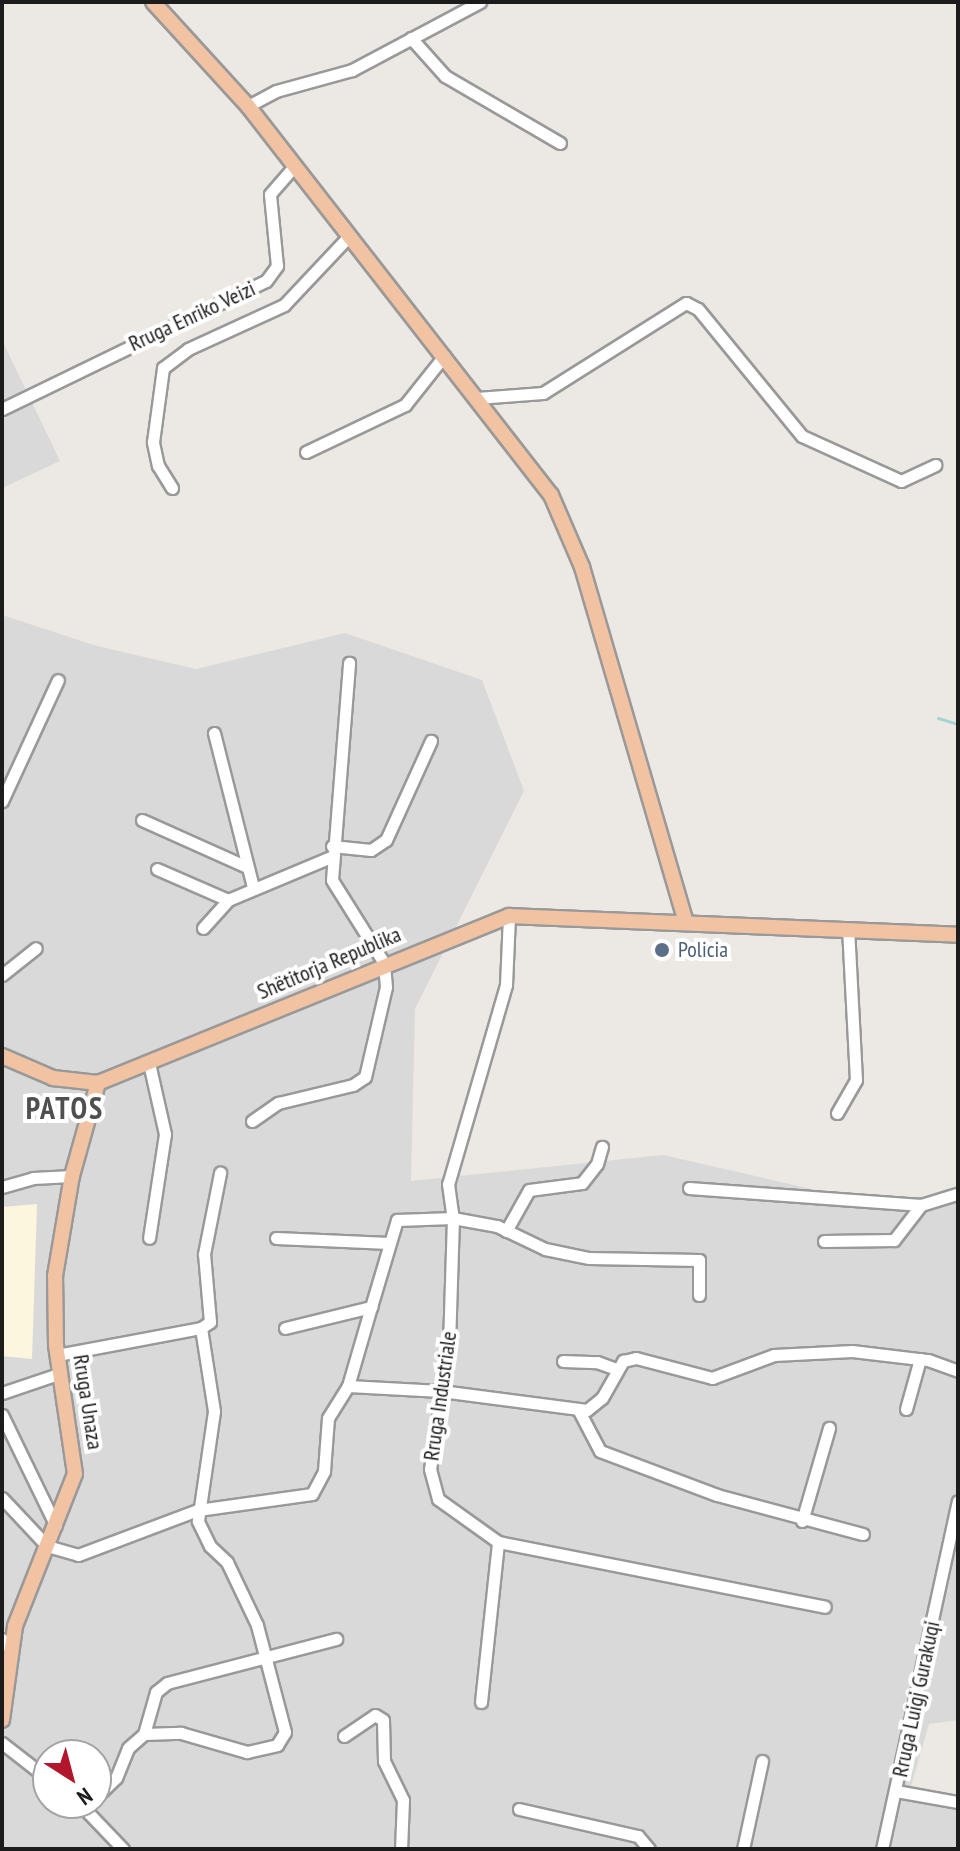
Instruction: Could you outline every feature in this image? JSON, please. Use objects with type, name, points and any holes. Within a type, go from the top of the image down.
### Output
[{"type":"main road","points":[[153,2],[248,106],[551,495],[570,531],[686,922]]},
{"type":"main road","name":"Shëtitorja Republika","points":[[2,1056],[53,1078],[98,1083],[384,963],[509,916],[958,935]]},
{"type":"main road","name":"Rruga Unaza","points":[[2,1720],[6,1644],[75,1474],[57,1355],[57,1252],[72,1176],[98,1083]]},
{"type":"street","points":[[248,106],[276,91],[352,70],[480,2]]},
{"type":"street","points":[[411,38],[445,76],[560,143]]},
{"type":"street","name":"Rruga Enriko Veizi","points":[[3,405],[266,281],[277,266],[270,194],[294,166]]},
{"type":"street","points":[[172,488],[158,466],[153,442],[163,368],[188,349],[284,305],[349,236]]},
{"type":"street","points":[[477,398],[543,393],[686,303],[698,309],[802,436],[901,481],[936,465]]},
{"type":"street","points":[[306,452],[405,405],[444,356]]},
{"type":"street","points":[[252,1121],[278,1103],[353,1085],[365,1077],[386,987],[384,963],[339,895],[331,851],[349,663]]},
{"type":"street","points":[[2,801],[58,680]]},
{"type":"street","points":[[214,733],[253,887]]},
{"type":"street","points":[[203,928],[228,900],[253,887],[331,851],[371,850],[386,840],[431,741]]},
{"type":"street","points":[[142,820],[247,867]]},
{"type":"street","points":[[157,869],[228,900]]},
{"type":"street","name":"Rruga Industriale","points":[[509,916],[506,985],[448,1184],[453,1218],[450,1334],[431,1451],[433,1491],[444,1504],[498,1542],[825,1607]]},
{"type":"street","points":[[837,1113],[852,1092],[857,1069],[848,929]]},
{"type":"street","points":[[2,975],[36,948]]},
{"type":"street","points":[[149,1063],[165,1134],[149,1238]]},
{"type":"street","points":[[506,1231],[529,1190],[582,1183],[597,1164],[602,1147]]},
{"type":"street","points":[[57,1355],[201,1328],[212,1317],[204,1254],[220,1173]]},
{"type":"street","points":[[2,1187],[33,1178],[72,1176]]},
{"type":"street","points":[[689,1188],[921,1205],[958,1194]]},
{"type":"street","points":[[824,1241],[894,1240],[921,1205]]},
{"type":"street","points":[[2,1498],[47,1546],[67,1554],[93,1552],[198,1510],[312,1494],[324,1471],[328,1418],[348,1386],[371,1307],[381,1287],[389,1243],[403,1217],[453,1218],[506,1231],[545,1249],[589,1258],[699,1260],[699,1295]]},
{"type":"street","points":[[276,1238],[389,1243]]},
{"type":"street","points":[[285,1328],[371,1307]]},
{"type":"street","points":[[144,1734],[181,1733],[247,1752],[277,1745],[285,1732],[266,1655],[227,1562],[200,1530],[198,1510],[214,1411],[201,1328]]},
{"type":"street","points":[[348,1386],[441,1391],[579,1411],[596,1404],[616,1369],[636,1358],[712,1378],[774,1355],[852,1351],[920,1359],[958,1371]]},
{"type":"street","points":[[906,1409],[920,1359]]},
{"type":"street","points":[[563,1361],[597,1362],[616,1369]]},
{"type":"street","points":[[2,1393],[61,1373]]},
{"type":"street","points":[[579,1411],[600,1451],[802,1521],[863,1534]]},
{"type":"street","points":[[2,1415],[56,1527]]},
{"type":"street","points":[[802,1521],[829,1428]]},
{"type":"street","name":"Rruga Luigj Gurakuqi","points":[[882,1849],[958,1501]]},
{"type":"street","points":[[481,1702],[498,1542]]},
{"type":"street","points":[[112,1782],[128,1748],[144,1734],[160,1686],[266,1655],[336,1639]]},
{"type":"street","points":[[344,1736],[375,1715],[383,1720],[384,1761],[403,1800],[401,1849]]},
{"type":"street","points":[[2,1743],[32,1766]]},
{"type":"street","points":[[743,1849],[762,1761]]},
{"type":"street","points":[[896,1791],[958,1802]]},
{"type":"street","points":[[519,1809],[638,1836],[649,1849]]},
{"type":"street","points":[[96,1819],[123,1849]]},
{"type":"shaded area","points":[[2,340],[60,461],[2,488]]},
{"type":"shaded area","points":[[2,615],[97,646],[196,669],[345,633],[482,680],[524,791],[415,1009],[411,1181],[663,1155],[886,1206],[958,1198],[958,1720],[929,1724],[910,1790],[958,1804],[958,1849],[2,1849]]},
{"type":"shaded area","points":[[37,1204],[32,1359],[2,1356],[2,1207]]},
{"type":"waterway","points":[[938,718],[958,724]]},
{"type":"place","name":"Policia","points":[[662,950]]},
{"type":"district","name":"PATOS","points":[[65,1108]]}]
